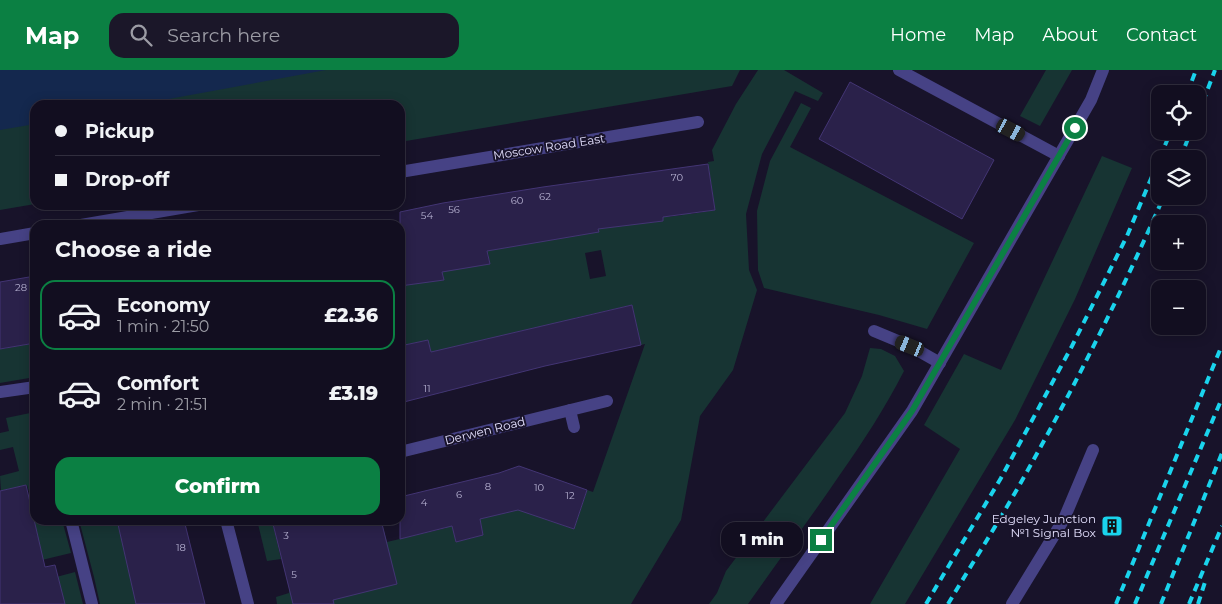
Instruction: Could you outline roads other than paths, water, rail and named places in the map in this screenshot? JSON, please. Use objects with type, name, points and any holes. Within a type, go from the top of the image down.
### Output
[{"type":"street","points":[[899,70],[1059,156]]},
{"type":"street","points":[[776,604],[912,411],[1091,100],[1103,70]]},
{"type":"street","name":"Moscow Road East","points":[[405,171],[698,122]]},
{"type":"street","points":[[148,219],[180,210]]},
{"type":"street","points":[[0,239],[30,234]]},
{"type":"street","points":[[874,331],[910,346],[940,362]]},
{"type":"street","points":[[0,392],[30,388]]},
{"type":"street","name":"Derwen Road","points":[[405,451],[607,401]]},
{"type":"street","points":[[570,410],[574,427]]},
{"type":"street","points":[[1012,604],[1064,518],[1093,450]]},
{"type":"street","points":[[72,525],[92,604]]},
{"type":"street","points":[[227,525],[248,604]]},
{"type":"water","points":[[0,70],[326,70],[163,100],[30,100],[30,125],[0,130]]},
{"type":"railway","points":[[1190,85],[1196,70]]},
{"type":"railway","points":[[1206,94],[1215,70]]},
{"type":"railway","points":[[926,604],[1001,478],[1072,346],[1127,236],[1167,140]]},
{"type":"railway","points":[[1184,150],[1187,140]]},
{"type":"railway","points":[[948,604],[1015,493],[1061,408],[1115,303],[1160,205]]},
{"type":"railway","points":[[1116,604],[1222,345]]},
{"type":"railway","points":[[1135,604],[1222,398]]},
{"type":"railway","points":[[1161,604],[1222,453]]},
{"type":"railway","points":[[1189,604],[1222,526]]},
{"type":"railway","points":[[1198,604],[1205,582]]},
{"type":"place","name":"Edgeley Junction №1 Signal Box","points":[[1112,526]]}]
